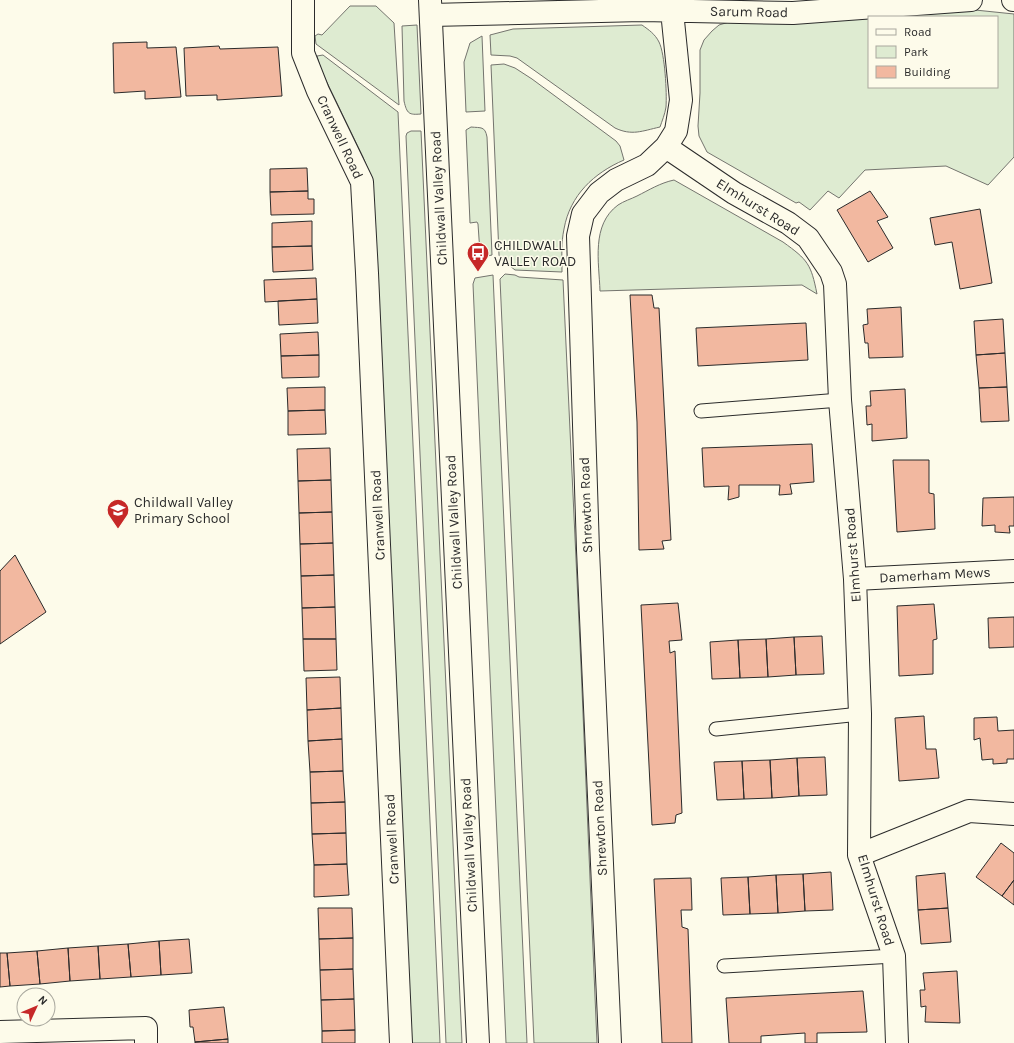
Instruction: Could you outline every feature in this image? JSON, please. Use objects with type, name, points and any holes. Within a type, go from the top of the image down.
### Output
[{"type":"street","name":"Cranwell Road","points":[[303,0],[304,53],[318,91],[362,182],[402,1043]]},
{"type":"street","name":"Sarum Road","points":[[431,8],[641,5],[672,11],[793,13],[971,0]]},
{"type":"street","name":"Childwall Valley Road","points":[[431,8],[478,1043]]},
{"type":"street","name":"Shrewton Road","points":[[610,1043],[588,558],[578,236],[583,214],[599,193],[616,180],[647,165],[666,147],[676,131],[681,100],[672,11]]},
{"type":"street","name":"Elmhurst Road","points":[[666,147],[734,193],[788,223],[808,238],[831,272],[835,284],[840,400],[855,579],[860,714],[860,855],[894,956],[897,1043]]},
{"type":"street","name":"Damerham Mews","points":[[855,579],[1014,571]]},
{"type":"street","points":[[860,855],[969,812],[1014,814]]},
{"type":"street","points":[[0,1032],[146,1028],[146,1043]]},
{"type":"lane","points":[[701,411],[840,400]]},
{"type":"lane","points":[[716,729],[860,714]]},
{"type":"lane","points":[[724,966],[894,956]]},
{"type":"green space","points":[[350,6],[376,6],[394,23],[399,105],[316,44],[315,36],[318,34],[322,35]]},
{"type":"green space","points":[[975,10],[1014,14],[1014,157],[988,185],[946,166],[865,170],[839,198],[828,191],[810,210],[799,202],[796,203],[707,152],[699,136],[700,50],[704,40],[719,25],[729,22]]},
{"type":"green space","points":[[417,25],[421,114],[411,114],[406,109],[404,101],[402,26]]},
{"type":"green space","points":[[642,25],[656,37],[661,48],[665,74],[666,107],[660,127],[642,131],[627,132],[615,128],[517,58],[491,55],[490,35],[513,29]]},
{"type":"green space","points":[[482,36],[485,111],[466,112],[464,62],[470,43]]},
{"type":"green space","points":[[323,55],[398,112],[440,1043],[409,1043],[369,172],[321,70],[317,56]]},
{"type":"green space","points":[[504,64],[515,68],[532,79],[616,141],[620,146],[624,160],[603,171],[593,179],[578,196],[572,206],[567,217],[563,234],[562,272],[515,270],[500,258],[499,255],[491,65]]},
{"type":"green space","points":[[471,127],[484,129],[487,137],[492,255],[483,257],[480,253],[478,224],[477,222],[470,223],[466,130]]},
{"type":"green space","points":[[411,131],[421,131],[462,1043],[446,1043],[406,136],[407,133]]},
{"type":"green space","points":[[674,180],[791,248],[803,258],[810,269],[817,294],[802,285],[600,291],[598,245],[600,233],[609,213],[623,202],[659,185]]},
{"type":"green space","points":[[505,274],[519,277],[563,280],[597,1043],[534,1043],[500,279]]},
{"type":"green space","points":[[493,275],[527,1043],[506,1043],[473,284],[475,278]]},
{"type":"building","points":[[147,42],[147,48],[176,47],[181,97],[145,99],[145,91],[114,93],[113,43]]},
{"type":"building","points":[[219,46],[220,49],[278,47],[282,96],[217,100],[217,95],[186,96],[184,48]]},
{"type":"building","points":[[307,168],[308,191],[270,192],[270,169]]},
{"type":"building","points":[[308,191],[308,199],[314,199],[314,214],[271,215],[270,192]]},
{"type":"building","points":[[870,191],[888,217],[877,221],[893,248],[868,262],[837,210]]},
{"type":"building","points":[[980,209],[992,283],[960,289],[952,242],[935,245],[930,218]]},
{"type":"building","points":[[312,221],[312,246],[272,247],[272,223]]},
{"type":"building","points":[[312,246],[313,270],[273,272],[272,247]]},
{"type":"building","points":[[316,278],[317,299],[265,302],[264,280]]},
{"type":"building","points":[[630,295],[652,295],[654,308],[659,308],[671,540],[662,541],[664,549],[639,550],[637,422]]},
{"type":"building","points":[[317,299],[318,323],[279,325],[278,301]]},
{"type":"building","points":[[901,307],[903,357],[869,358],[868,343],[865,343],[863,325],[868,324],[867,309]]},
{"type":"building","points":[[1003,319],[1005,353],[976,355],[974,321]]},
{"type":"building","points":[[806,323],[808,360],[698,366],[696,328]]},
{"type":"building","points":[[318,332],[319,355],[281,356],[280,334]]},
{"type":"building","points":[[1005,353],[1007,387],[979,388],[976,355]]},
{"type":"building","points":[[319,355],[319,377],[282,378],[281,356]]},
{"type":"building","points":[[325,387],[325,410],[288,411],[287,388]]},
{"type":"building","points":[[1007,387],[1009,421],[981,422],[979,388]]},
{"type":"building","points":[[905,389],[907,438],[872,441],[872,424],[867,425],[866,406],[871,406],[870,391]]},
{"type":"building","points":[[325,410],[326,434],[288,435],[288,411]]},
{"type":"building","points":[[812,444],[814,482],[790,484],[792,494],[779,495],[780,485],[739,485],[739,497],[728,500],[729,486],[704,487],[702,448]]},
{"type":"building","points":[[330,448],[331,480],[298,481],[297,449]]},
{"type":"building","points":[[893,460],[929,460],[929,493],[934,494],[935,529],[897,532]]},
{"type":"building","points":[[331,480],[332,512],[299,513],[298,481]]},
{"type":"building","points":[[1014,497],[1014,526],[1009,526],[1010,533],[995,532],[995,525],[982,526],[983,498]]},
{"type":"building","points":[[332,512],[333,543],[300,544],[299,513]]},
{"type":"building","points":[[333,543],[334,575],[301,576],[300,544]]},
{"type":"building","points":[[15,555],[46,612],[0,644],[0,571]]},
{"type":"building","points":[[334,575],[335,607],[302,608],[301,576]]},
{"type":"building","points":[[678,603],[682,640],[669,641],[670,653],[675,651],[682,813],[676,815],[675,823],[652,825],[641,605]]},
{"type":"building","points":[[934,604],[937,639],[933,640],[933,674],[899,676],[897,606]]},
{"type":"building","points":[[335,607],[336,639],[303,639],[302,608]]},
{"type":"building","points":[[1014,617],[1014,647],[989,648],[988,618]]},
{"type":"building","points":[[822,636],[824,674],[796,675],[794,637]]},
{"type":"building","points":[[794,637],[796,675],[768,677],[766,639]]},
{"type":"building","points":[[303,639],[336,639],[337,670],[304,671]]},
{"type":"building","points":[[766,639],[768,677],[740,678],[738,640]]},
{"type":"building","points":[[738,640],[740,678],[712,679],[710,642]]},
{"type":"building","points":[[340,677],[341,708],[307,710],[306,678]]},
{"type":"building","points":[[341,708],[342,739],[308,741],[307,710]]},
{"type":"building","points":[[924,716],[926,749],[936,749],[939,778],[899,781],[895,718]]},
{"type":"building","points":[[997,717],[998,731],[1014,730],[1014,759],[1007,759],[1007,763],[993,764],[993,759],[982,760],[980,738],[974,740],[974,718]]},
{"type":"building","points":[[342,739],[343,771],[310,772],[308,741]]},
{"type":"building","points":[[825,757],[827,795],[799,796],[797,758]]},
{"type":"building","points":[[797,758],[799,796],[772,798],[770,760]]},
{"type":"building","points":[[770,760],[772,798],[744,799],[742,761]]},
{"type":"building","points":[[742,761],[744,799],[717,800],[714,762]]},
{"type":"building","points":[[343,771],[345,802],[311,803],[310,772]]},
{"type":"building","points":[[345,802],[346,833],[312,834],[311,803]]},
{"type":"building","points":[[346,833],[347,864],[314,865],[312,834]]},
{"type":"building","points":[[1001,843],[1014,853],[1014,880],[1002,896],[976,877]]},
{"type":"building","points":[[347,864],[349,895],[314,897],[314,865]]},
{"type":"building","points":[[831,872],[833,910],[805,911],[803,874]]},
{"type":"building","points":[[945,873],[948,908],[918,910],[916,876]]},
{"type":"building","points":[[803,874],[805,911],[778,913],[776,875]]},
{"type":"building","points":[[776,875],[778,913],[750,914],[748,877]]},
{"type":"building","points":[[748,877],[750,914],[723,915],[721,878]]},
{"type":"building","points":[[691,878],[692,910],[681,910],[682,927],[688,929],[692,1043],[662,1043],[654,879]]},
{"type":"building","points":[[1014,880],[1014,905],[1002,896]]},
{"type":"building","points":[[318,908],[352,908],[353,938],[319,939]]},
{"type":"building","points":[[948,908],[951,942],[921,944],[918,910]]},
{"type":"building","points":[[353,938],[353,969],[320,970],[319,939]]},
{"type":"building","points":[[189,939],[192,973],[161,975],[159,941]]},
{"type":"building","points":[[159,941],[161,975],[131,977],[128,944]]},
{"type":"building","points":[[128,944],[131,977],[100,979],[98,946]]},
{"type":"building","points":[[98,946],[100,979],[70,981],[68,948]]},
{"type":"building","points":[[68,948],[70,981],[40,984],[37,951]]},
{"type":"building","points":[[37,951],[40,984],[10,986],[7,953]]},
{"type":"building","points":[[0,953],[7,953],[10,986],[0,987]]},
{"type":"building","points":[[353,969],[354,999],[321,1000],[320,970]]},
{"type":"building","points":[[957,971],[960,1023],[925,1022],[926,1006],[921,1007],[920,990],[925,990],[923,973]]},
{"type":"building","points":[[863,991],[867,1032],[817,1033],[817,1043],[805,1043],[805,1033],[761,1036],[761,1043],[729,1043],[726,998]]},
{"type":"building","points":[[354,999],[355,1030],[322,1031],[321,1000]]},
{"type":"building","points":[[224,1007],[228,1039],[195,1042],[193,1027],[190,1027],[189,1010]]},
{"type":"building","points":[[355,1030],[355,1043],[322,1043],[322,1031]]},
{"type":"building","points":[[228,1039],[228,1043],[195,1043],[195,1042]]},
{"type":"place","name":"CHILDWALL VALLEY ROAD","points":[[478,272]]},
{"type":"place","name":"Childwall Valley Primary School","points":[[118,530]]}]
